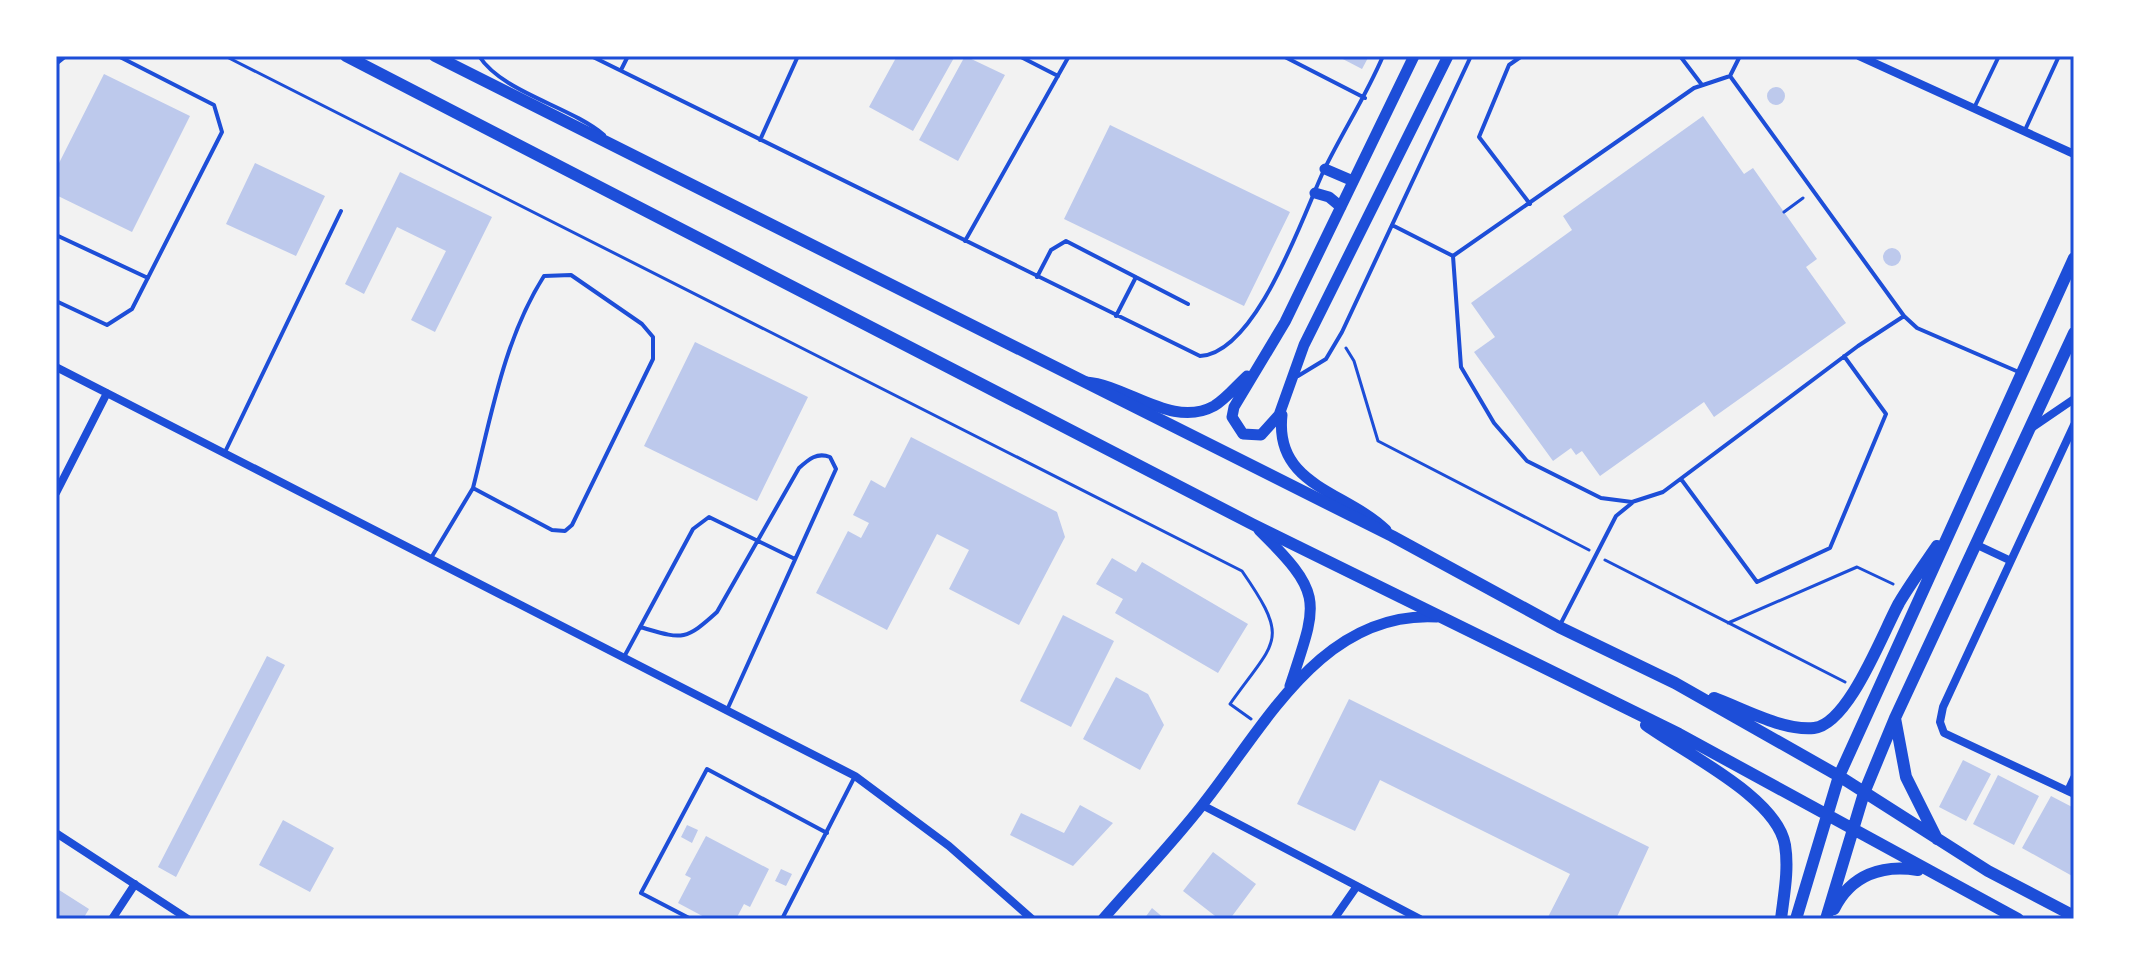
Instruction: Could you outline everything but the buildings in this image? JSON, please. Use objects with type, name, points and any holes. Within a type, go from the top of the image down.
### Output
[{"type":"main road","points":[[346,56],[1252,524],[1446,617],[1827,812],[1997,914],[2018,919]]},
{"type":"main road","points":[[435,56],[1392,536],[1559,627],[1675,683],[1839,776],[1938,841],[2074,916]]},
{"type":"main road","points":[[1796,919],[1839,776],[2074,258]]},
{"type":"main road","points":[[1827,919],[1864,793],[1895,718],[2074,333]]},
{"type":"main road","points":[[1675,683],[1796,729],[1818,728],[1838,714],[1907,591],[1958,513]]},
{"type":"main road","points":[[1624,709],[1685,753],[1735,783],[1760,802],[1774,819],[1785,841],[1787,868],[1781,919]]},
{"type":"main road","points":[[1895,718],[1906,777],[1938,841]]},
{"type":"main road","points":[[1827,919],[1855,881],[1871,872],[1896,866],[1925,871]]},
{"type":"street","points":[[1414,56],[1285,322],[1234,407],[1232,417],[1243,434],[1261,435],[1275,423],[1304,345],[1448,56]]},
{"type":"street","points":[[1859,56],[2073,154]]},
{"type":"street","points":[[1325,169],[1353,181]]},
{"type":"street","points":[[1315,193],[1329,197],[1341,207]]},
{"type":"street","points":[[56,367],[855,776],[949,846],[1032,919]]},
{"type":"street","points":[[1081,381],[1105,384],[1166,409],[1190,412],[1216,404],[1257,368]]},
{"type":"street","points":[[56,493],[107,393]]},
{"type":"street","points":[[2027,433],[2074,399]]},
{"type":"street","points":[[1283,406],[1282,439],[1297,469],[1317,487],[1365,513],[1392,536]]},
{"type":"street","points":[[2074,425],[2009,560],[1943,707],[1940,722],[1944,733],[2071,792],[2074,778]]},
{"type":"street","points":[[1252,524],[1291,561],[1309,588],[1310,624],[1289,688]]},
{"type":"street","points":[[1975,544],[2009,560]]},
{"type":"street","points":[[1103,919],[1202,805],[1289,688],[1353,634],[1410,615],[1446,617]]},
{"type":"street","points":[[1202,805],[1420,919]]},
{"type":"street","points":[[56,833],[188,919]]},
{"type":"street","points":[[112,919],[135,884]]},
{"type":"street","points":[[1334,919],[1357,886]]},
{"type":"lane","points":[[56,64],[66,56]]},
{"type":"lane","points":[[56,301],[107,325],[132,309],[222,132],[214,105],[118,56]]},
{"type":"lane","points":[[479,56],[501,78],[586,122],[610,144]]},
{"type":"lane","points":[[591,56],[1200,356],[1228,346],[1266,297],[1299,234],[1325,169],[1365,98],[1383,56]]},
{"type":"lane","points":[[621,70],[628,56]]},
{"type":"lane","points":[[760,140],[798,56]]},
{"type":"lane","points":[[1019,56],[1058,76]]},
{"type":"lane","points":[[965,241],[1069,56]]},
{"type":"lane","points":[[1283,56],[1365,98]]},
{"type":"lane","points":[[1290,384],[1326,359],[1339,337],[1471,56]]},
{"type":"lane","points":[[1522,56],[1509,65],[1479,137],[1530,204]]},
{"type":"lane","points":[[1680,56],[1702,85]]},
{"type":"lane","points":[[1453,256],[1702,85],[1730,76],[1740,56]]},
{"type":"lane","points":[[1974,108],[1999,56]]},
{"type":"lane","points":[[2025,132],[2059,56]]},
{"type":"lane","points":[[1730,76],[1904,316],[1917,328],[2021,373]]},
{"type":"lane","points":[[225,452],[341,211]]},
{"type":"lane","points":[[1392,225],[1453,256]]},
{"type":"lane","points":[[56,235],[148,278]]},
{"type":"lane","points":[[1037,277],[1051,250],[1066,241],[1188,304]]},
{"type":"lane","points":[[1453,256],[1461,367],[1494,423],[1527,461],[1601,498],[1632,502]]},
{"type":"lane","points":[[431,558],[473,488],[499,385],[527,303],[544,276],[571,275],[642,324],[653,337],[653,359],[572,525],[565,531],[552,530],[473,488]]},
{"type":"lane","points":[[1116,316],[1136,277]]},
{"type":"lane","points":[[1559,627],[1616,516],[1632,502],[1663,492],[1844,356],[1904,316]]},
{"type":"lane","points":[[1681,479],[1757,582],[1830,548],[1886,414],[1844,356]]},
{"type":"lane","points":[[640,627],[679,638],[697,630],[717,612],[755,539],[799,468],[811,457],[823,454],[830,457],[836,469],[727,710]]},
{"type":"lane","points":[[624,657],[693,529],[709,517],[795,559]]},
{"type":"lane","points":[[691,919],[641,893],[707,769],[827,833]]},
{"type":"lane","points":[[782,919],[855,776]]},
{"type":"path","points":[[225,56],[1242,571],[1266,607],[1275,629],[1271,646],[1230,704],[1260,726]]},
{"type":"path","points":[[1784,212],[1813,191]]},
{"type":"path","points":[[1339,337],[1354,361],[1378,441],[1855,687]]},
{"type":"path","points":[[1728,623],[1857,567],[1907,591]]}]
